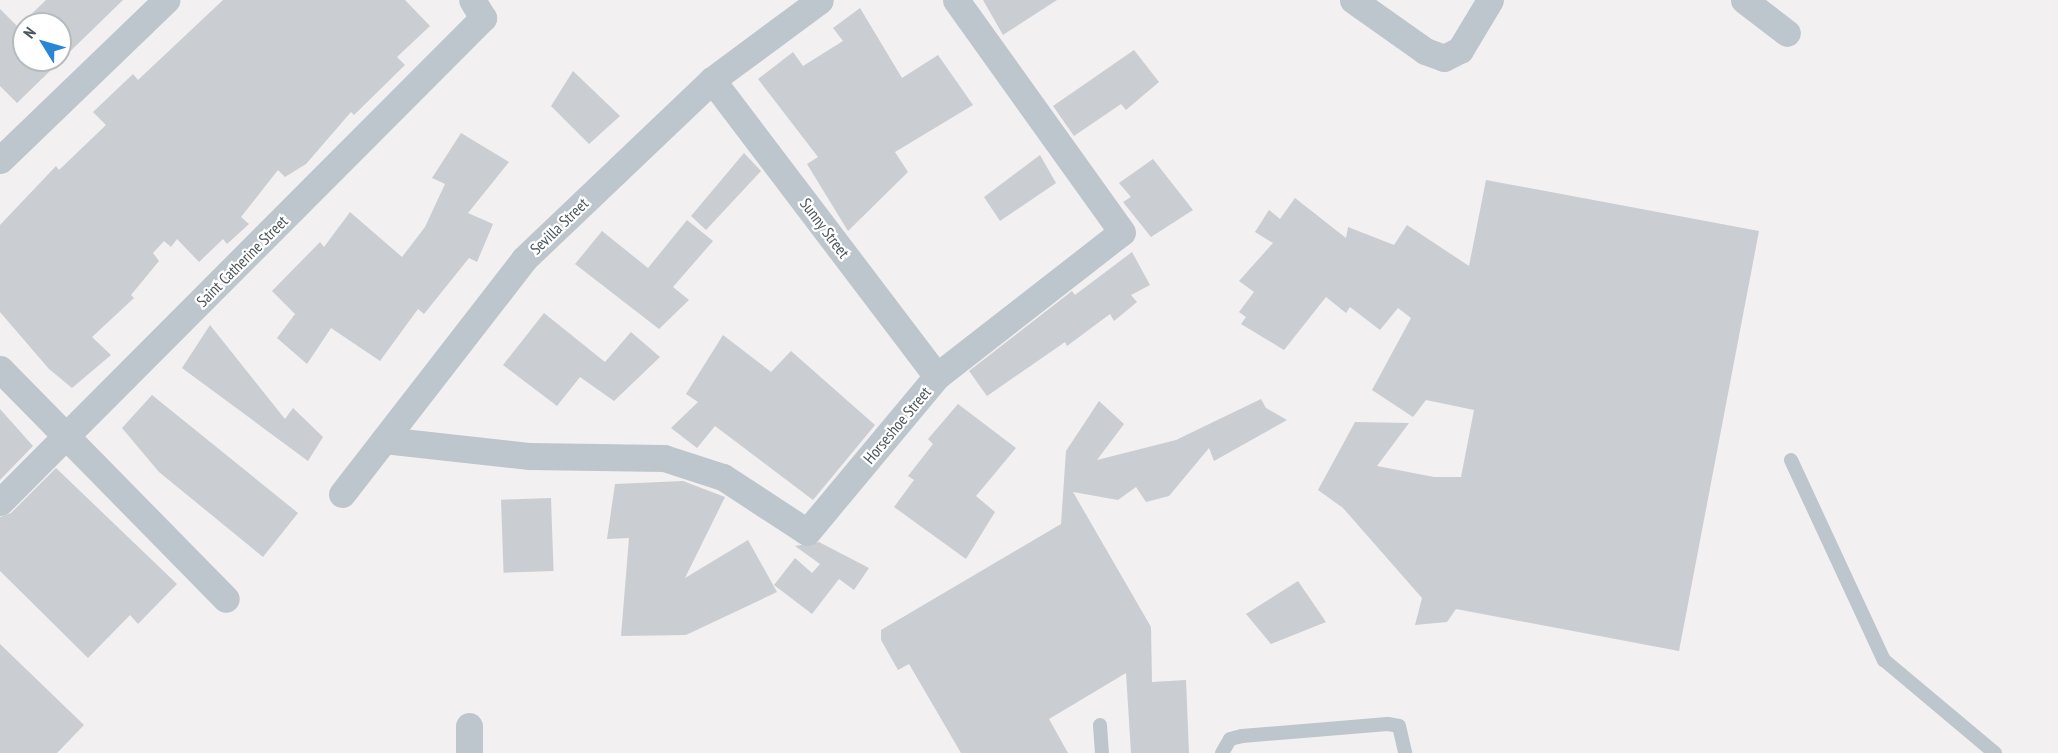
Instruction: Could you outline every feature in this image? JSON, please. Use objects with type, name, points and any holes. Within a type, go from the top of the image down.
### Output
[{"type":"street","points":[[0,160],[166,0]]},
{"type":"street","name":"Sevilla Street","points":[[342,494],[524,260],[712,80],[820,0]]},
{"type":"street","name":"Horseshoe Street","points":[[384,440],[530,456],[664,458],[723,477],[807,532],[937,376],[1122,232],[956,0]]},
{"type":"street","points":[[1353,0],[1425,51],[1444,58],[1460,50],[1490,0]]},
{"type":"street","points":[[1744,0],[1787,33]]},
{"type":"street","name":"Saint Catherine Street","points":[[0,502],[67,438],[477,9]]},
{"type":"street","name":"Sunny Street","points":[[712,80],[937,376]]},
{"type":"street","points":[[0,369],[225,598]]},
{"type":"street","points":[[469,726],[469,753]]},
{"type":"lane","points":[[1791,460],[1884,660],[1995,753]]},
{"type":"lane","points":[[1222,753],[1230,740],[1242,736],[1388,724],[1399,726],[1405,753]]},
{"type":"lane","points":[[1100,725],[1102,753]]},
{"type":"building","points":[[46,0],[123,0],[72,50],[72,12],[34,12]]},
{"type":"building","points":[[223,0],[405,0],[430,26],[397,57],[405,65],[354,115],[351,112],[306,164],[285,177],[278,170],[241,217],[249,224],[227,244],[223,239],[199,262],[177,239],[171,247],[164,241],[153,253],[159,261],[131,295],[134,298],[92,337],[111,355],[72,388],[49,369],[0,312],[0,225],[56,166],[59,170],[106,125],[93,112],[133,74],[138,80]]},
{"type":"building","points":[[983,0],[1057,0],[1003,35]]},
{"type":"building","points":[[860,8],[902,78],[938,55],[973,105],[895,152],[908,172],[848,231],[807,164],[818,157],[758,79],[793,52],[803,66],[843,41],[833,28]]},
{"type":"building","points":[[0,9],[12,21],[12,72],[49,72],[17,103],[0,86]]},
{"type":"building","points":[[1134,50],[1159,82],[1126,110],[1121,104],[1074,136],[1053,106]]},
{"type":"building","points":[[573,71],[620,116],[589,144],[551,106]]},
{"type":"building","points":[[461,133],[509,162],[468,213],[493,224],[477,262],[469,258],[424,314],[418,309],[380,361],[331,328],[307,364],[277,338],[295,314],[272,291],[320,242],[324,247],[350,212],[402,257],[425,227],[445,184],[432,178]]},
{"type":"building","points":[[744,153],[761,171],[706,230],[691,216]]},
{"type":"building","points":[[1040,155],[1056,183],[1000,221],[984,197]]},
{"type":"building","points":[[1153,159],[1193,210],[1151,237],[1123,202],[1131,197],[1119,183]]},
{"type":"building","points":[[1486,180],[1759,231],[1679,651],[1456,609],[1447,622],[1415,625],[1422,598],[1343,508],[1318,490],[1355,422],[1409,423],[1377,466],[1434,477],[1461,477],[1474,410],[1426,400],[1413,417],[1372,390],[1411,318],[1398,308],[1380,330],[1350,307],[1346,313],[1326,297],[1284,350],[1241,324],[1246,317],[1239,312],[1254,292],[1239,281],[1273,243],[1255,232],[1269,210],[1280,219],[1295,198],[1346,238],[1348,227],[1394,245],[1407,225],[1469,266]]},
{"type":"building","points":[[687,220],[713,241],[673,287],[689,300],[659,329],[575,264],[602,231],[648,268]]},
{"type":"building","points":[[1132,252],[1150,285],[1131,295],[1137,302],[1114,321],[1110,314],[1067,346],[1065,342],[987,396],[969,371],[1072,291],[1075,295]]},
{"type":"building","points":[[544,313],[605,362],[631,332],[660,357],[614,401],[580,377],[557,406],[503,365]]},
{"type":"building","points":[[210,325],[285,419],[293,408],[323,437],[308,461],[182,368]]},
{"type":"building","points":[[723,335],[771,372],[791,351],[875,425],[813,500],[715,426],[697,448],[671,428],[698,402],[686,394]]},
{"type":"building","points":[[152,395],[298,513],[263,557],[159,472],[122,428]]},
{"type":"building","points":[[1261,399],[1266,408],[1287,420],[1214,461],[1209,448],[1169,496],[1146,502],[1136,487],[1118,500],[1073,492],[1151,627],[1152,682],[1186,680],[1189,753],[1131,753],[1126,673],[1049,719],[1068,753],[961,753],[909,664],[898,670],[881,640],[881,630],[1061,524],[1066,451],[1099,401],[1124,424],[1097,460],[1176,440]]},
{"type":"building","points":[[958,404],[1016,448],[976,496],[995,512],[966,559],[894,507],[914,480],[908,476],[933,444],[928,439]]},
{"type":"building","points":[[0,409],[33,446],[0,480]]},
{"type":"building","points":[[56,468],[177,584],[138,624],[130,615],[88,658],[0,571],[0,517],[11,513]]},
{"type":"building","points":[[683,481],[725,497],[685,578],[748,540],[777,592],[686,635],[621,636],[629,538],[607,539],[615,484]]},
{"type":"building","points":[[551,498],[554,571],[504,573],[501,500]]},
{"type":"building","points":[[819,542],[869,568],[854,590],[839,579],[812,614],[774,585],[795,558],[812,573],[820,564],[795,546]]},
{"type":"building","points":[[1298,581],[1326,622],[1271,644],[1246,614]]},
{"type":"building","points":[[0,644],[84,725],[57,753],[0,753]]}]
